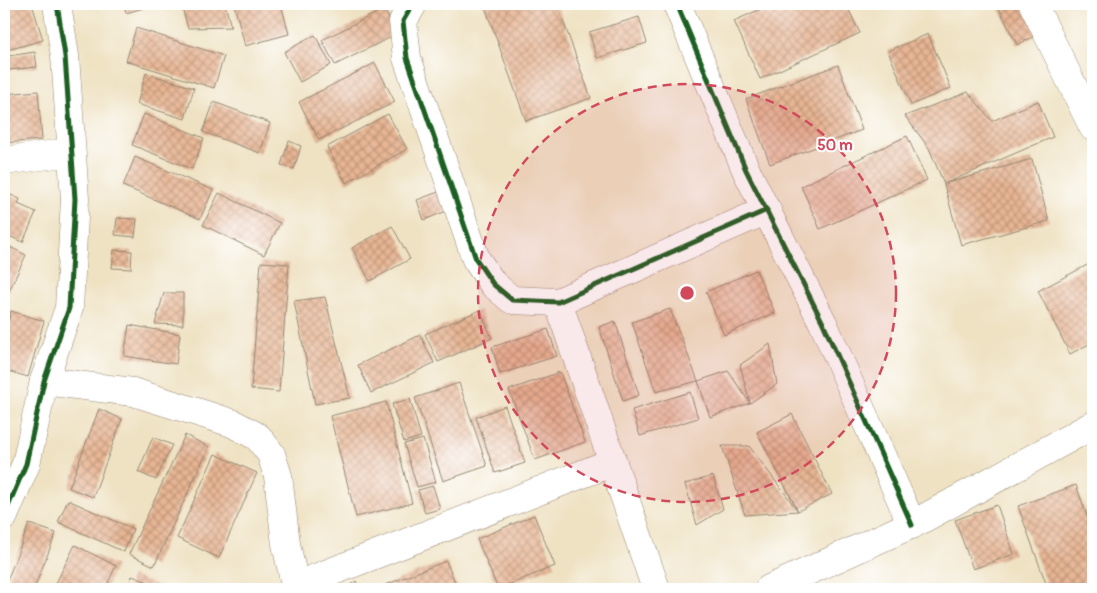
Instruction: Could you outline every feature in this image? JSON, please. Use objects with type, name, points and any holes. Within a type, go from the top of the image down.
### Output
[{"type":"street","points":[[4,516],[26,464],[44,381],[69,308],[75,199],[66,56],[57,4]]},
{"type":"street","points":[[413,4],[403,21],[407,58],[476,259],[493,284],[512,300],[558,302],[767,210]]},
{"type":"street","points":[[677,4],[746,170],[823,323],[912,525]]},
{"type":"street","points":[[1033,4],[1093,127]]},
{"type":"street","points":[[4,161],[72,152]]},
{"type":"street","points":[[558,302],[656,589]]},
{"type":"street","points":[[44,381],[134,392],[232,423],[258,437],[271,454],[278,476],[286,544],[296,587],[613,462]]},
{"type":"street","points":[[770,589],[912,525],[1093,425]]},
{"type":"building","points":[[4,4],[32,4],[43,40],[4,51]]},
{"type":"building","points":[[124,4],[157,4],[126,13]]},
{"type":"building","points":[[181,4],[225,4],[231,27],[188,28]]},
{"type":"building","points":[[234,4],[281,4],[289,34],[245,46]]},
{"type":"building","points":[[484,4],[557,4],[591,98],[526,121]]},
{"type":"building","points":[[772,4],[846,4],[860,33],[760,79],[734,21]]},
{"type":"building","points":[[997,4],[1025,4],[1039,34],[1017,45]]},
{"type":"building","points":[[384,9],[397,34],[335,65],[322,40]]},
{"type":"building","points":[[639,17],[647,43],[597,58],[589,32]]},
{"type":"building","points":[[136,28],[224,56],[214,88],[126,61]]},
{"type":"building","points":[[928,34],[951,88],[911,105],[888,51]]},
{"type":"building","points":[[315,35],[331,65],[300,82],[284,52]]},
{"type":"building","points":[[35,52],[37,67],[9,70],[8,56]]},
{"type":"building","points":[[375,63],[395,102],[319,140],[299,102]]},
{"type":"building","points":[[838,65],[862,130],[770,164],[746,99]]},
{"type":"building","points":[[146,73],[194,88],[185,119],[137,104]]},
{"type":"building","points":[[38,91],[42,140],[4,143],[4,94]]},
{"type":"building","points":[[968,92],[992,121],[1038,101],[1053,137],[944,184],[929,148],[905,116]]},
{"type":"building","points":[[214,102],[270,123],[260,153],[203,132]]},
{"type":"building","points":[[144,114],[204,138],[192,169],[132,145]]},
{"type":"building","points":[[388,114],[407,149],[346,183],[327,147]]},
{"type":"building","points":[[907,136],[927,180],[820,229],[801,186]]},
{"type":"building","points":[[289,141],[301,146],[294,169],[281,165]]},
{"type":"building","points":[[135,157],[213,190],[200,219],[123,186]]},
{"type":"building","points":[[1032,159],[1049,221],[961,245],[944,184]]},
{"type":"building","points":[[441,191],[449,210],[424,220],[417,200]]},
{"type":"building","points":[[4,192],[20,199],[18,204],[36,212],[23,242],[4,234]]},
{"type":"building","points":[[219,193],[280,223],[264,255],[203,225]]},
{"type":"building","points":[[117,218],[137,219],[135,237],[115,235]]},
{"type":"building","points":[[392,226],[410,259],[370,281],[352,248]]},
{"type":"building","points":[[4,244],[26,255],[9,291],[4,288]]},
{"type":"building","points":[[114,250],[132,251],[131,269],[112,268]]},
{"type":"building","points":[[261,262],[289,264],[279,392],[251,389]]},
{"type":"building","points":[[1093,262],[1093,342],[1070,354],[1038,291]]},
{"type":"building","points":[[756,270],[775,313],[724,335],[706,292]]},
{"type":"building","points":[[164,293],[183,293],[183,325],[155,324]]},
{"type":"building","points":[[325,297],[350,398],[315,404],[294,301]]},
{"type":"building","points":[[670,309],[698,381],[656,392],[632,322]]},
{"type":"building","points":[[480,310],[492,338],[438,362],[425,334]]},
{"type":"building","points":[[11,311],[44,321],[28,377],[4,370],[4,336]]},
{"type":"building","points":[[615,321],[639,395],[623,401],[599,327]]},
{"type":"building","points":[[129,325],[180,334],[176,364],[124,356]]},
{"type":"building","points":[[548,329],[557,356],[500,374],[492,347]]},
{"type":"building","points":[[420,335],[434,363],[371,393],[358,365]]},
{"type":"building","points":[[770,344],[777,384],[750,403],[740,365]]},
{"type":"building","points":[[728,371],[750,403],[710,417],[698,381]]},
{"type":"building","points":[[560,372],[585,442],[535,460],[509,390]]},
{"type":"building","points":[[459,383],[487,466],[443,481],[415,398]]},
{"type":"building","points":[[690,392],[698,418],[640,436],[632,410]]},
{"type":"building","points":[[410,399],[421,437],[404,442],[392,404]]},
{"type":"building","points":[[386,402],[412,503],[356,517],[330,416]]},
{"type":"building","points":[[505,406],[525,463],[495,473],[476,417]]},
{"type":"building","points":[[99,409],[122,419],[93,497],[69,488]]},
{"type":"building","points":[[792,414],[832,494],[798,511],[757,432]]},
{"type":"building","points":[[185,435],[209,447],[154,566],[129,554]]},
{"type":"building","points":[[153,437],[172,445],[156,480],[138,472]]},
{"type":"building","points":[[423,439],[436,482],[417,487],[404,444]]},
{"type":"building","points":[[722,446],[749,446],[798,511],[745,515]]},
{"type":"building","points":[[215,454],[257,473],[219,558],[177,538]]},
{"type":"building","points":[[713,476],[723,509],[697,525],[685,484]]},
{"type":"building","points":[[1076,485],[1093,533],[1093,585],[1081,589],[1048,589],[1018,506]]},
{"type":"building","points":[[433,486],[440,509],[425,513],[418,490]]},
{"type":"building","points":[[68,500],[133,529],[124,552],[58,522]]},
{"type":"building","points":[[997,505],[1014,554],[973,569],[955,520]]},
{"type":"building","points":[[534,515],[555,566],[498,589],[477,539]]},
{"type":"building","points":[[29,524],[56,533],[34,589],[4,589]]},
{"type":"building","points":[[75,545],[116,566],[105,589],[53,589]]},
{"type":"building","points":[[446,561],[458,589],[375,589]]},
{"type":"building","points":[[132,576],[167,589],[127,589]]},
{"type":"building","points":[[356,581],[359,589],[344,589]]},
{"type":"cycle path","points":[[4,516],[26,464],[44,381],[69,308],[75,199],[65,56],[57,4]]},
{"type":"cycle path","points":[[413,4],[403,21],[407,58],[476,259],[493,284],[512,300],[558,302],[767,210]]},
{"type":"cycle path","points":[[677,4],[746,170],[823,323],[912,525]]}]
